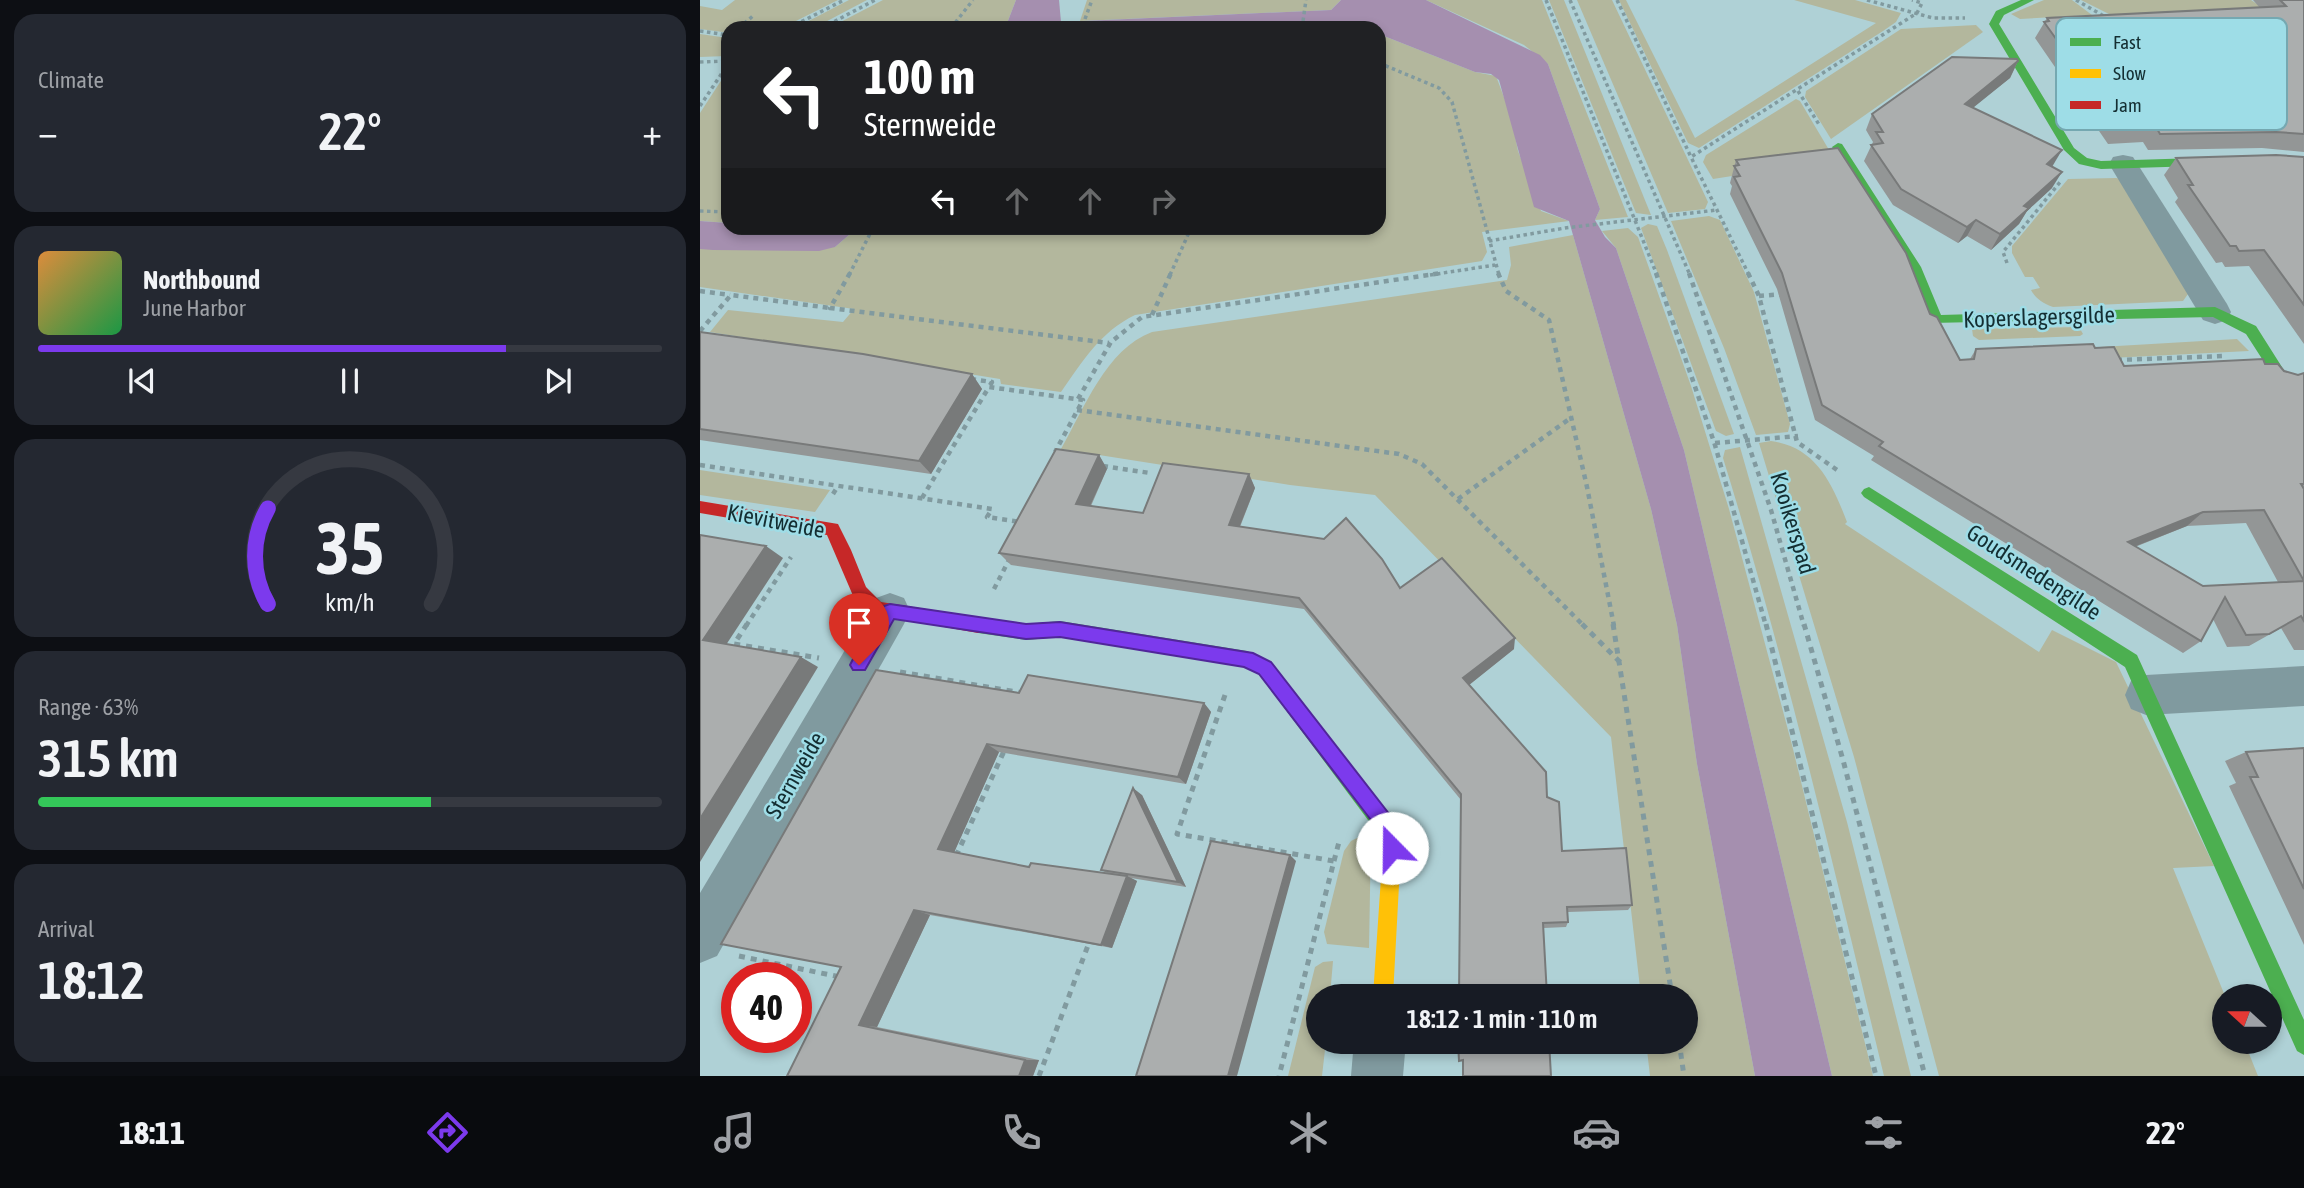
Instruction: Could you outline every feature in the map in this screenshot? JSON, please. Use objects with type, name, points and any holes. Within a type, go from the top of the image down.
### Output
[{"type":"street","points":[[2029,0],[1994,18],[1994,23],[2056,127]]},
{"type":"street","points":[[2058,130],[2070,150],[2083,161],[2101,165],[2262,160],[2304,163]]},
{"type":"street","name":"Koperslagersgilde","points":[[1838,147],[1914,267],[1937,320],[2215,312],[2251,330],[2280,375]]},
{"type":"street","points":[[2123,164],[2215,312]]},
{"type":"street","name":"Goudsmedengilde","points":[[1870,493],[2130,661],[2304,1044]]},
{"type":"street","name":"Kievitweide","points":[[700,507],[832,529],[838,536],[859,596],[866,605],[1026,632],[1060,629],[1238,657],[1265,668],[1390,833],[1392,848],[1383,984]]},
{"type":"street","name":"Sternweide","points":[[713,947],[890,611]]},
{"type":"street","points":[[2146,695],[2304,686]]},
{"type":"street","points":[[1377,1076],[1379,1054]]},
{"type":"path","points":[[803,21],[844,0]]},
{"type":"path","points":[[835,21],[875,0]]},
{"type":"path","points":[[956,21],[973,0]]},
{"type":"path","points":[[1085,19],[1093,0]]},
{"type":"path","points":[[1304,21],[1306,0]]},
{"type":"path","points":[[1546,0],[1636,221],[1715,443],[1798,748],[1876,1076]]},
{"type":"path","name":"Kooikerspad","points":[[1570,0],[1691,277],[1748,440],[1798,599],[1836,733],[1926,1076]]},
{"type":"path","points":[[1617,0],[1759,296],[1798,436],[1797,442],[1870,493]]},
{"type":"path","points":[[1867,0],[1939,19],[1994,18]]},
{"type":"path","points":[[1691,157],[1916,13],[1922,3],[1912,0]]},
{"type":"path","points":[[2076,0],[2108,18],[2095,18]]},
{"type":"path","points":[[747,21],[754,15]]},
{"type":"path","points":[[700,31],[721,34]]},
{"type":"path","points":[[700,62],[721,63]]},
{"type":"path","points":[[1386,66],[1439,88],[1452,102],[1495,265],[1506,291],[1549,320],[1580,445],[1622,664],[1670,984]]},
{"type":"path","points":[[700,106],[721,74]]},
{"type":"path","points":[[1798,91],[1829,142],[1838,147]]},
{"type":"path","points":[[2007,263],[2003,252],[2064,178],[2083,161]]},
{"type":"path","points":[[1489,241],[1565,228],[1717,210]]},
{"type":"path","points":[[700,211],[721,212]]},
{"type":"path","points":[[830,308],[845,289],[861,243],[867,235]]},
{"type":"path","points":[[1152,315],[1188,235]]},
{"type":"path","points":[[1078,399],[1109,343],[1132,321],[1152,315],[1495,265]]},
{"type":"path","points":[[700,291],[1109,343]]},
{"type":"path","points":[[1759,296],[1786,294]]},
{"type":"path","points":[[700,331],[731,295]]},
{"type":"path","points":[[2081,316],[2105,360],[2267,354]]},
{"type":"path","points":[[922,498],[992,382],[965,378]]},
{"type":"path","points":[[989,387],[1083,400],[1052,458],[1060,460]]},
{"type":"path","points":[[1039,403],[1043,395]]},
{"type":"path","points":[[1077,410],[1399,454],[1422,464],[1622,664]]},
{"type":"path","points":[[1458,499],[1572,417]]},
{"type":"path","points":[[1715,443],[1798,436]]},
{"type":"path","points":[[700,465],[992,509],[987,517],[1028,523]]},
{"type":"path","points":[[1099,465],[1150,472]]},
{"type":"path","points":[[976,624],[1016,545]]},
{"type":"path","points":[[725,649],[734,644]]},
{"type":"path","points":[[1238,657],[1175,835],[1334,861],[1279,1076]]},
{"type":"path","points":[[955,858],[1007,745]]},
{"type":"path","points":[[1039,1076],[1091,938]]},
{"type":"path","points":[[713,947],[848,978]]},
{"type":"path","points":[[1681,1054],[1684,1076]]},
{"type":"green space","points":[[735,0],[838,0],[796,21],[721,21],[721,32],[700,29],[700,6],[722,10]]},
{"type":"green space","points":[[849,0],[867,0],[827,21],[808,21]]},
{"type":"green space","points":[[883,0],[1016,0],[1008,21],[842,21]]},
{"type":"green space","points":[[1087,0],[1341,0],[1331,10],[1080,21]]},
{"type":"green space","points":[[1426,0],[1542,0],[1628,217],[1595,220],[1600,209],[1548,64],[1524,45]]},
{"type":"green space","points":[[1549,0],[1564,0],[1651,215],[1636,213]]},
{"type":"green space","points":[[1577,0],[1612,0],[1708,202],[1705,209],[1668,213]]},
{"type":"green space","points":[[1619,0],[1626,0],[1695,138],[1876,23],[1794,0],[1855,0],[1901,13],[1896,22],[1883,31],[1699,148],[1688,143]]},
{"type":"green space","points":[[2044,0],[2072,0],[2092,15],[2020,19],[2011,14]]},
{"type":"green space","points":[[2081,0],[2251,0],[2263,8],[2111,15]]},
{"type":"green space","points":[[1976,25],[1983,32],[1831,139],[1805,97],[1806,91],[1901,29]]},
{"type":"green space","points":[[700,34],[721,37],[721,56],[700,57]]},
{"type":"green space","points":[[1386,37],[1475,72],[1496,76],[1511,116],[1518,151],[1541,211],[1569,221],[1482,232],[1487,252],[1482,261],[1135,315],[1102,339],[1061,392],[1001,384],[1000,379],[710,332],[728,310],[843,322],[854,309],[700,287],[700,249],[835,247],[849,235],[1386,235]]},
{"type":"green space","points":[[721,81],[721,222],[700,221],[700,113]]},
{"type":"green space","points":[[1796,99],[1800,101],[1835,160],[1713,179],[1703,162],[1706,155]]},
{"type":"green space","points":[[2068,179],[2121,179],[2188,294],[2183,301],[2053,307],[2043,302],[2031,290],[2040,288],[2033,277],[2025,277],[2012,253],[2012,246]]},
{"type":"green space","points":[[1709,216],[1720,220],[1754,292],[1790,424],[1788,432],[1756,435],[1724,348],[1671,221]]},
{"type":"green space","points":[[1648,224],[1657,226],[1667,250],[1734,434],[1726,436],[1716,431],[1641,228]]},
{"type":"green space","points":[[1628,228],[1638,237],[1691,386],[1729,509],[1792,745],[1873,1076],[1832,1076],[1684,450],[1616,248],[1602,231]]},
{"type":"green space","points":[[1573,235],[1651,509],[1677,625],[1697,764],[1755,1076],[1650,1076],[1647,1054],[1698,1054],[1698,984],[1640,984],[1611,737],[1375,495],[1290,485],[1061,449],[1109,366],[1136,340],[1152,332],[1507,280],[1511,265],[1509,247]]},
{"type":"green space","points":[[2079,327],[2083,334],[2080,336],[1979,340],[1973,336],[1972,329]]},
{"type":"green space","points":[[2237,339],[2249,351],[2110,358],[2100,347]]},
{"type":"green space","points":[[1771,441],[1787,445],[1811,459],[1835,494],[1847,522],[1845,524],[2039,652],[2052,630],[2116,662],[2214,866],[2173,868],[2220,984],[2212,984],[2212,1054],[2249,1054],[2258,1076],[1939,1076],[1854,757],[1759,443]]},
{"type":"green space","points":[[1740,447],[1847,822],[1911,1076],[1884,1076],[1768,611],[1723,458],[1725,450]]},
{"type":"green space","points":[[700,470],[830,490],[815,512],[700,495]]},
{"type":"green space","points":[[1363,835],[1371,836],[1369,948],[1327,944],[1324,932],[1344,851],[1351,841]]},
{"type":"green space","points":[[1333,961],[1331,984],[1311,984],[1315,967],[1323,962]]},
{"type":"green space","points":[[1306,1003],[1306,1054],[1325,1054],[1322,1076],[1288,1076]]},
{"type":"shaded area","points":[[1016,0],[1059,0],[1061,21],[1008,21]]},
{"type":"shaded area","points":[[1341,0],[1426,0],[1540,55],[1548,64],[1600,209],[1595,220],[1605,237],[1616,248],[1684,450],[1832,1076],[1755,1076],[1697,764],[1677,625],[1651,509],[1569,221],[1534,207],[1499,80],[1491,74],[1475,72],[1386,37],[1386,21],[1084,21],[1331,10]]},
{"type":"shaded area","points":[[700,221],[721,222],[721,235],[849,235],[835,247],[819,251],[700,249]]},
{"type":"building","points":[[2280,0],[2304,0],[2304,134],[2160,134],[2158,130],[2287,130],[2287,18],[2056,18],[2056,39],[2044,22],[2049,21],[2047,18],[2286,6]]},
{"type":"building","points":[[1952,57],[2017,59],[2018,61],[1965,104],[2062,150],[2047,164],[2062,172],[2024,206],[2029,208],[2000,234],[1976,220],[1967,227],[1901,189],[1871,145],[1883,143],[1876,132],[1883,132],[1872,114]]},
{"type":"building","points":[[1838,148],[1906,253],[1930,314],[1937,317],[1960,360],[1974,359],[1976,349],[2093,344],[2095,348],[2114,347],[2124,366],[2263,359],[2265,364],[2278,364],[2284,371],[2298,375],[2304,373],[2304,484],[2301,484],[2304,489],[2304,581],[2304,621],[2301,616],[2269,634],[2246,635],[2225,597],[2201,641],[1879,446],[1883,442],[1822,405],[1782,273],[1734,177],[1740,176],[1734,166],[1739,165],[1736,160]],"holes":[[[2264,510],[2304,581],[2203,586],[2128,542],[2203,512]]]},
{"type":"building","points":[[2276,155],[2304,157],[2304,305],[2264,250],[2239,251],[2236,246],[2230,246],[2188,185],[2193,185],[2176,158]]},
{"type":"building","points":[[700,332],[863,354],[972,374],[919,461],[700,429]]},
{"type":"building","points":[[1056,449],[1099,455],[1076,504],[1143,513],[1163,463],[1249,474],[1229,525],[1324,539],[1346,518],[1382,559],[1400,588],[1442,558],[1515,638],[1463,678],[1546,772],[1547,797],[1559,802],[1562,851],[1626,848],[1632,905],[1567,907],[1568,922],[1543,923],[1546,984],[1459,984],[1461,794],[1299,598],[999,553]]},
{"type":"building","points":[[700,535],[766,546],[703,640],[801,657],[700,819]]},
{"type":"building","points":[[876,670],[1019,693],[1028,675],[1204,703],[1178,777],[987,744],[938,849],[1029,867],[1031,863],[1127,876],[1101,945],[914,910],[859,1025],[1025,1060],[1019,1076],[787,1076],[798,1053],[812,1053],[812,1026],[841,967],[721,944]]},
{"type":"building","points":[[2304,748],[2304,889],[2250,777],[2258,777],[2246,752]]},
{"type":"building","points":[[1133,788],[1178,882],[1101,870]]},
{"type":"building","points":[[1211,841],[1290,855],[1228,1076],[1136,1076]]},
{"type":"building","points":[[1459,1054],[1550,1054],[1551,1076],[1463,1076],[1463,1060],[1459,1061]]},
{"type":"traffic: fast","points":[[2029,0],[2000,13],[1994,24],[2056,127]]},
{"type":"traffic: fast","points":[[2058,130],[2070,150],[2083,161],[2101,165],[2262,160],[2304,163]]},
{"type":"traffic: fast","points":[[1838,147],[1915,267],[1936,320],[2215,312],[2251,330],[2280,375]]},
{"type":"traffic: fast","points":[[1869,493],[2131,661],[2304,1044]]},
{"type":"traffic: fast","points":[[978,625],[1026,632],[1060,629],[1247,659],[1265,668],[1375,813]]},
{"type":"traffic: slow","points":[[1375,813],[1390,833],[1392,848],[1384,984]]},
{"type":"traffic: jam","points":[[700,507],[832,529],[844,550],[860,592],[877,609],[978,625]]},
{"type":"route","points":[[859,665],[890,611],[1026,632],[1060,629],[1247,659],[1265,668],[1383,821],[1390,833],[1392,848]]}]
